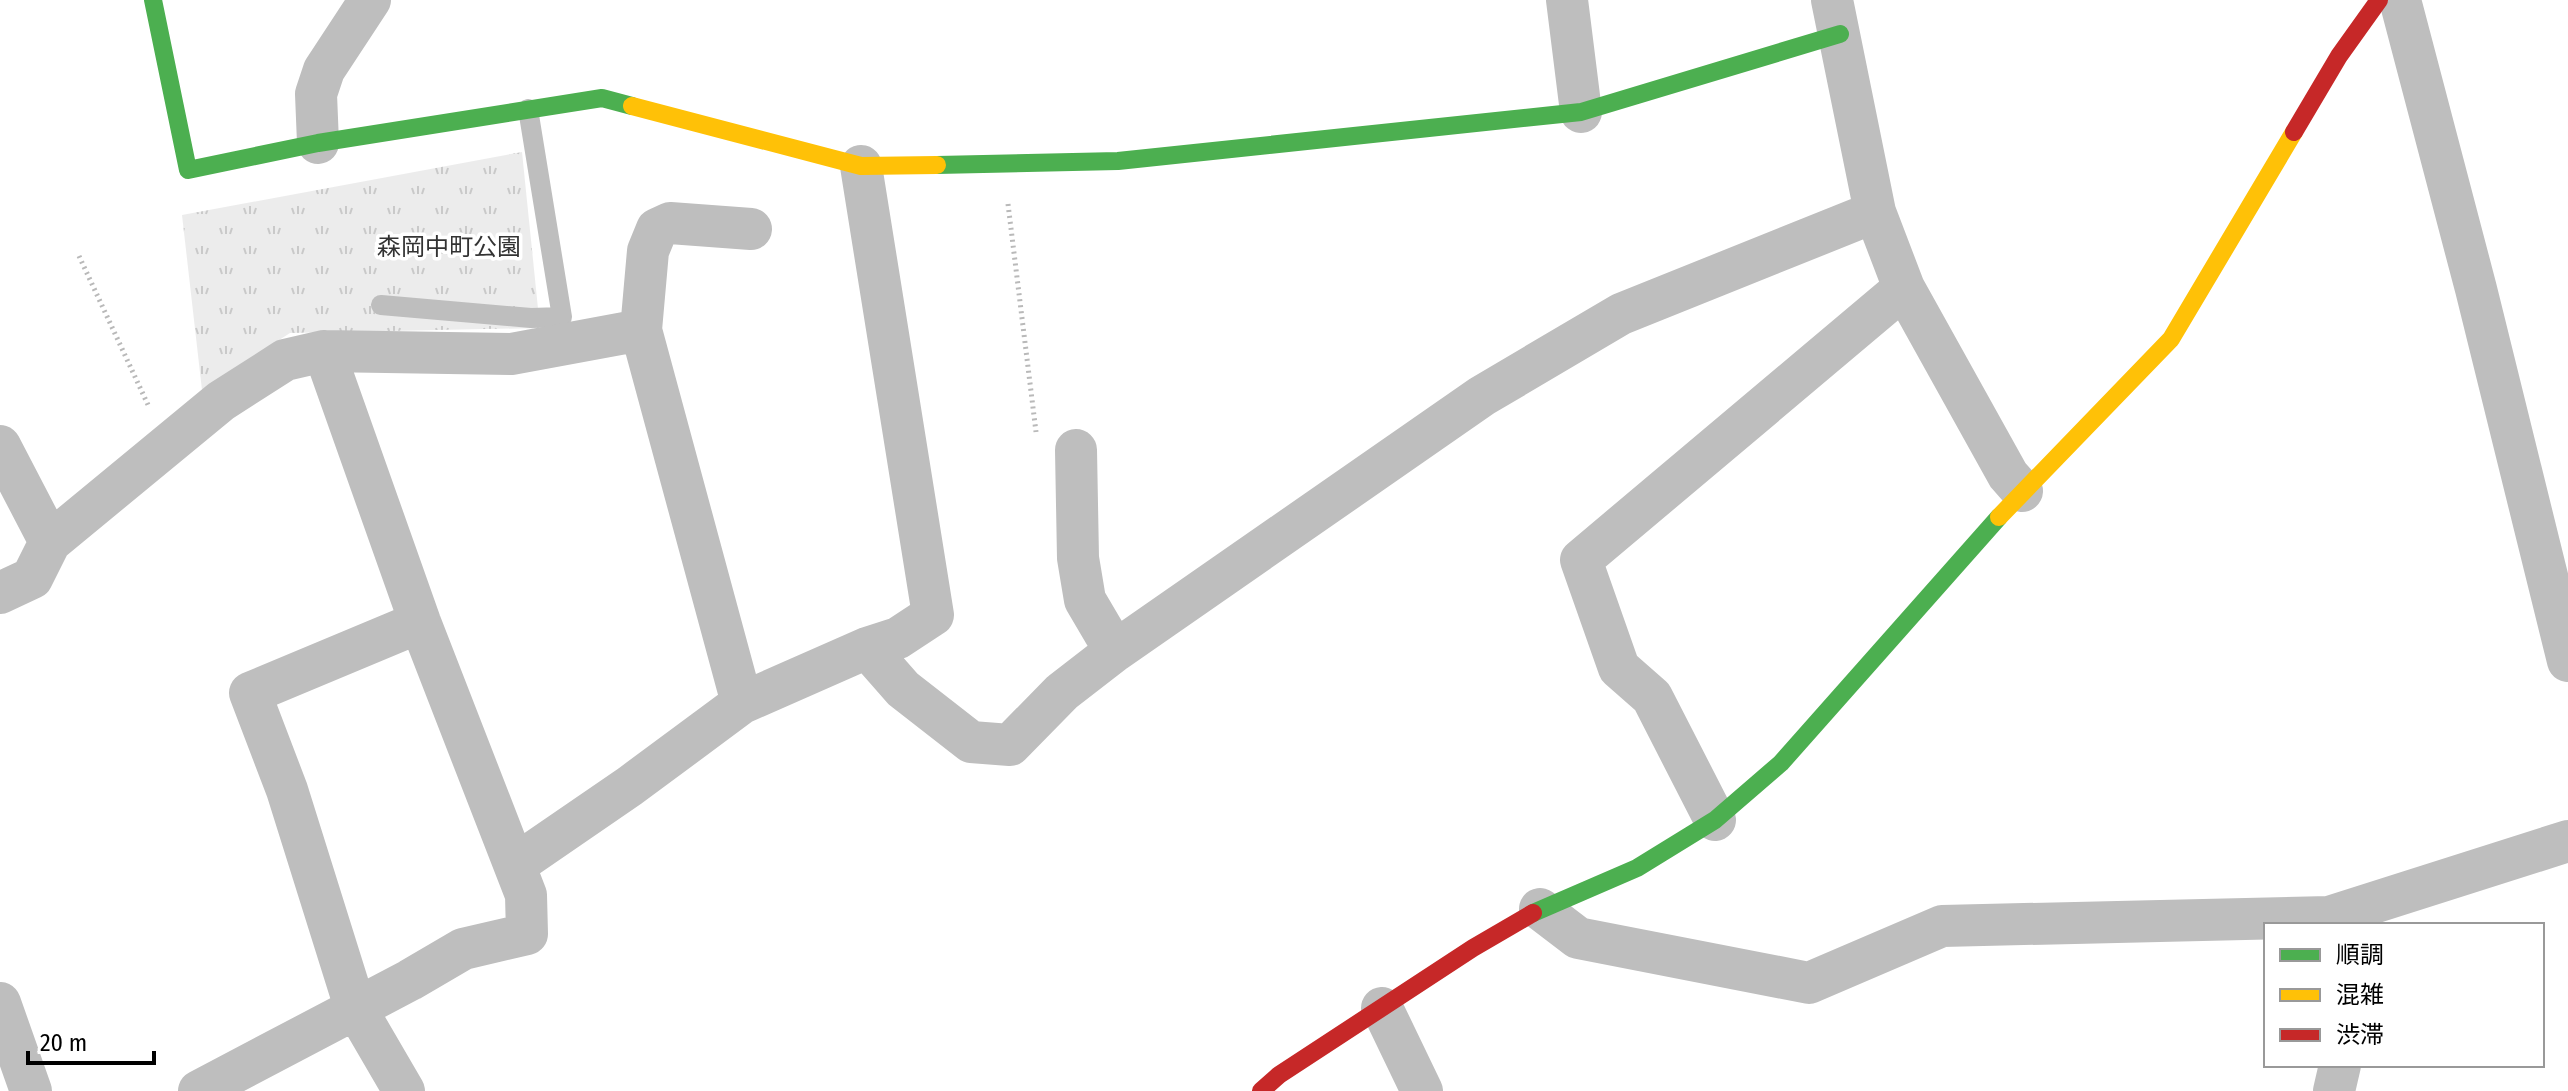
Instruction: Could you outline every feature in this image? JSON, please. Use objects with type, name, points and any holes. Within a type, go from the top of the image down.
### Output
[{"type":"street","points":[[153,0],[188,170],[318,143],[602,98],[861,166],[1118,161],[1581,112],[1836,17],[1875,212],[1904,288],[2008,475],[2022,491]]},
{"type":"street","points":[[318,143],[316,94],[324,70],[370,0]]},
{"type":"street","points":[[1567,0],[1581,112]]},
{"type":"street","points":[[1261,1091],[1279,1075],[1473,948],[1540,909],[1637,868],[1715,820],[1781,763],[2022,491],[2171,339],[2339,56],[2379,0]]},
{"type":"street","points":[[2400,0],[2476,289],[2568,661]]},
{"type":"street","points":[[515,865],[630,786],[742,703],[867,648],[898,638],[933,615],[861,166]]},
{"type":"street","points":[[867,648],[903,689],[971,742],[1010,745],[1062,692],[1115,651],[1482,396],[1621,314],[1875,212]]},
{"type":"street","points":[[742,703],[641,330],[648,251],[657,229],[670,223],[751,229]]},
{"type":"street","points":[[1715,820],[1652,697],[1619,668],[1581,560],[1904,288]]},
{"type":"street","points":[[0,593],[32,578],[50,542],[221,401],[285,360],[324,351],[511,354],[641,330]]},
{"type":"street","points":[[199,1091],[463,949],[527,934],[526,895],[420,622],[324,351]]},
{"type":"street","points":[[1056,445],[1085,600],[1115,651]]},
{"type":"street","points":[[0,446],[50,542]]},
{"type":"street","points":[[404,1091],[355,1007],[287,790],[250,693],[420,622]]},
{"type":"street","points":[[1540,909],[1578,938],[1809,983],[1942,926],[2376,914],[2568,841]]},
{"type":"street","points":[[0,1003],[31,1091]]},
{"type":"street","points":[[1382,1008],[1422,1091]]},
{"type":"street","points":[[2334,1091],[2340,1067]]},
{"type":"lane","points":[[381,305],[531,318],[562,317],[528,109]]},
{"type":"path","points":[[1003,163],[1056,445]]},
{"type":"path","points":[[79,256],[160,429],[170,443]]},
{"type":"green space","name":"森岡中町公園","points":[[522,152],[540,328],[290,333],[202,390],[182,215]]},
{"type":"traffic: fast","points":[[153,0],[188,170],[318,143],[602,98],[632,106]]},
{"type":"traffic: fast","points":[[937,165],[1118,161],[1581,112],[1840,34]]},
{"type":"traffic: fast","points":[[1533,913],[1637,868],[1715,820],[1781,763],[1999,517]]},
{"type":"traffic: slow","points":[[632,106],[861,166],[937,165]]},
{"type":"traffic: slow","points":[[1999,517],[2171,339],[2294,132]]},
{"type":"traffic: jam","points":[[2294,132],[2339,56],[2379,0]]},
{"type":"traffic: jam","points":[[1261,1091],[1279,1075],[1473,948],[1533,913]]}]
